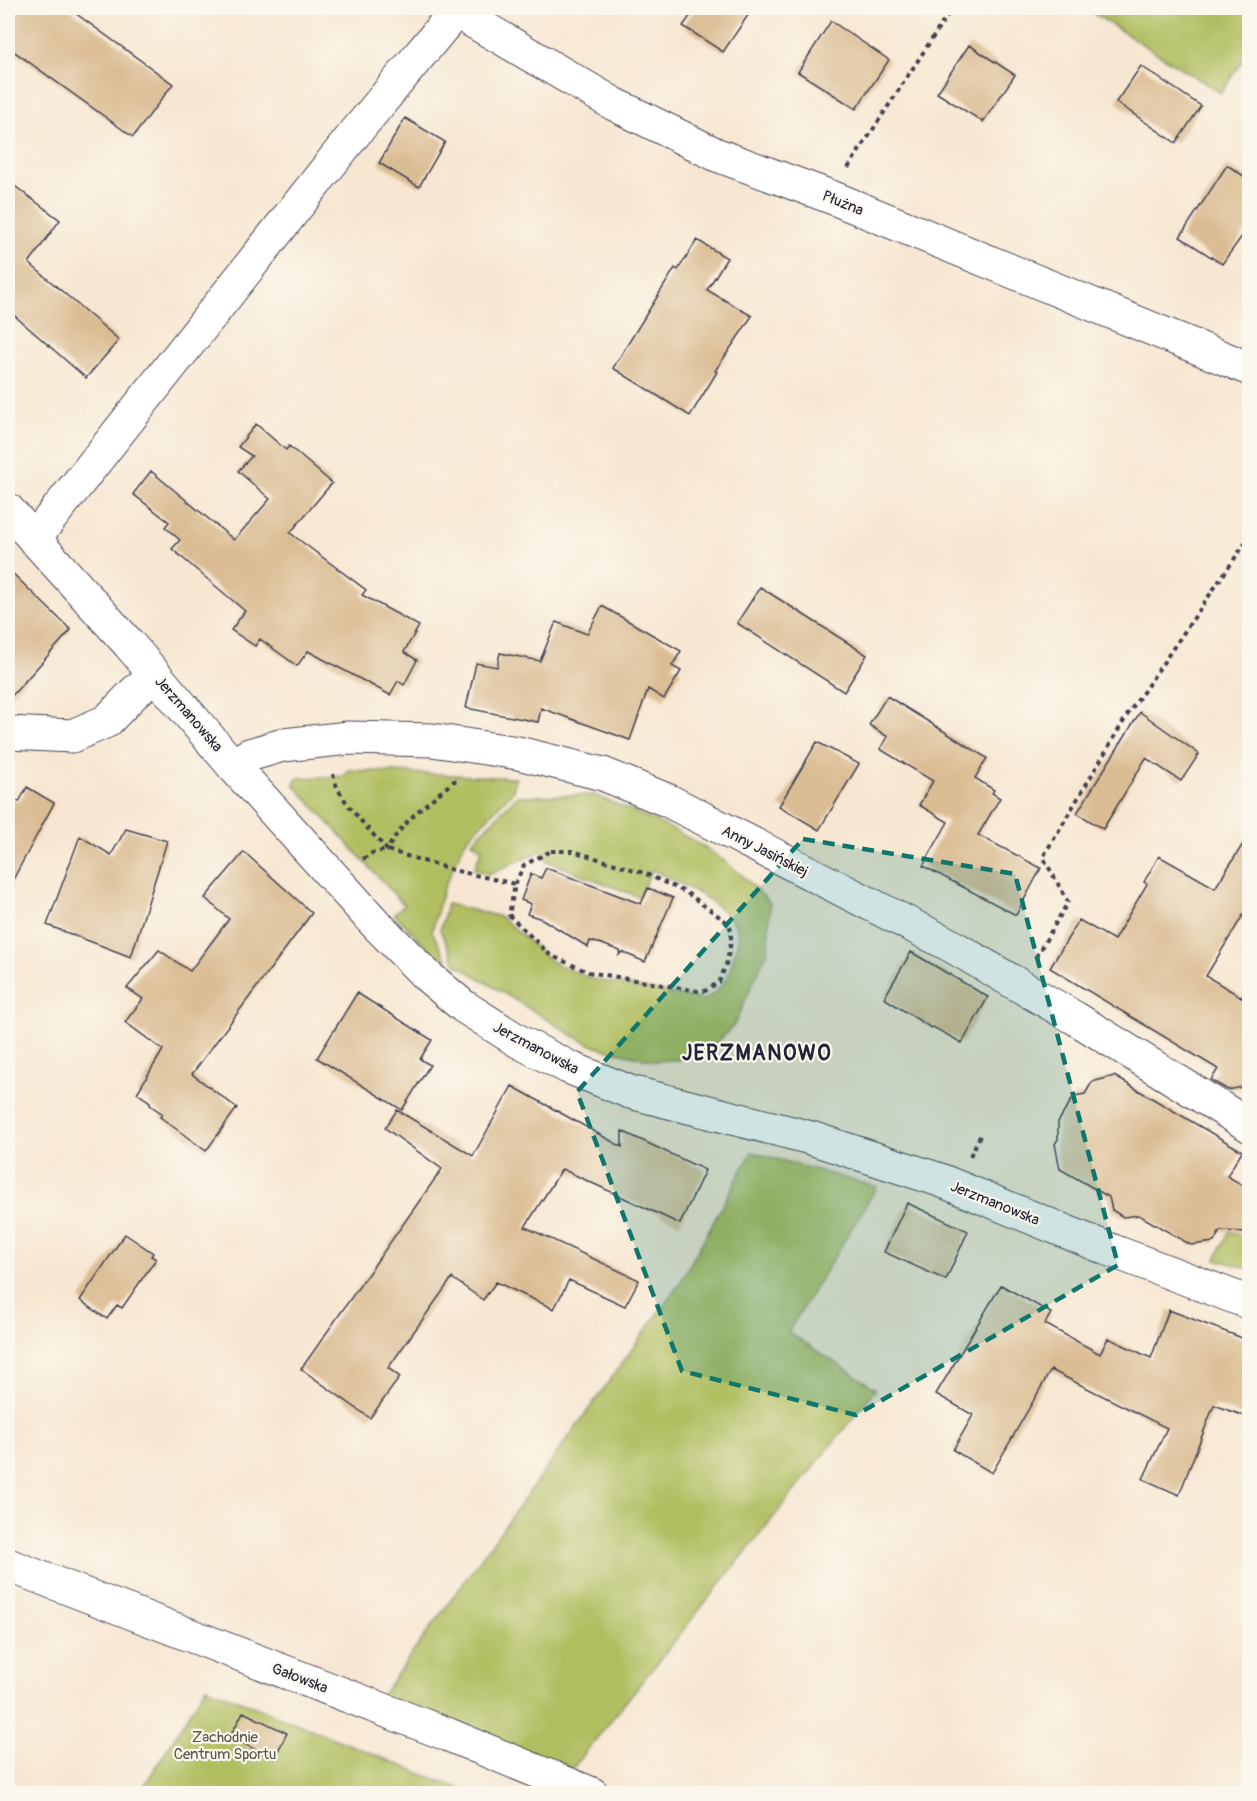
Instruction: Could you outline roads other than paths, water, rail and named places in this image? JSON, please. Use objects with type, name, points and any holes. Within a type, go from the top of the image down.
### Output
[{"type":"street","name":"Płużna","points":[[453,9],[634,114],[717,155],[831,197],[1250,369]]},
{"type":"street","points":[[34,538],[453,9]]},
{"type":"street","name":"Jerzmanowska","points":[[8,510],[374,922],[425,975],[463,1006],[518,1041],[568,1067],[630,1092],[811,1138],[940,1180],[1113,1251],[1250,1303]]},
{"type":"street","points":[[8,733],[72,736],[107,721],[135,692],[155,676]]},
{"type":"street","name":"Anny Jasińskiej","points":[[234,767],[249,755],[283,745],[349,738],[432,740],[518,753],[603,774],[669,801],[950,945],[1075,1018],[1250,1126]]},
{"type":"street","name":"Gałowska","points":[[8,1565],[449,1735],[592,1794]]},
{"type":"district","name":"JERZMANOWO","points":[[757,1053]]},
{"type":"park label","name":"Zachodnie Centrum Sportu","points":[[225,1746]]}]
